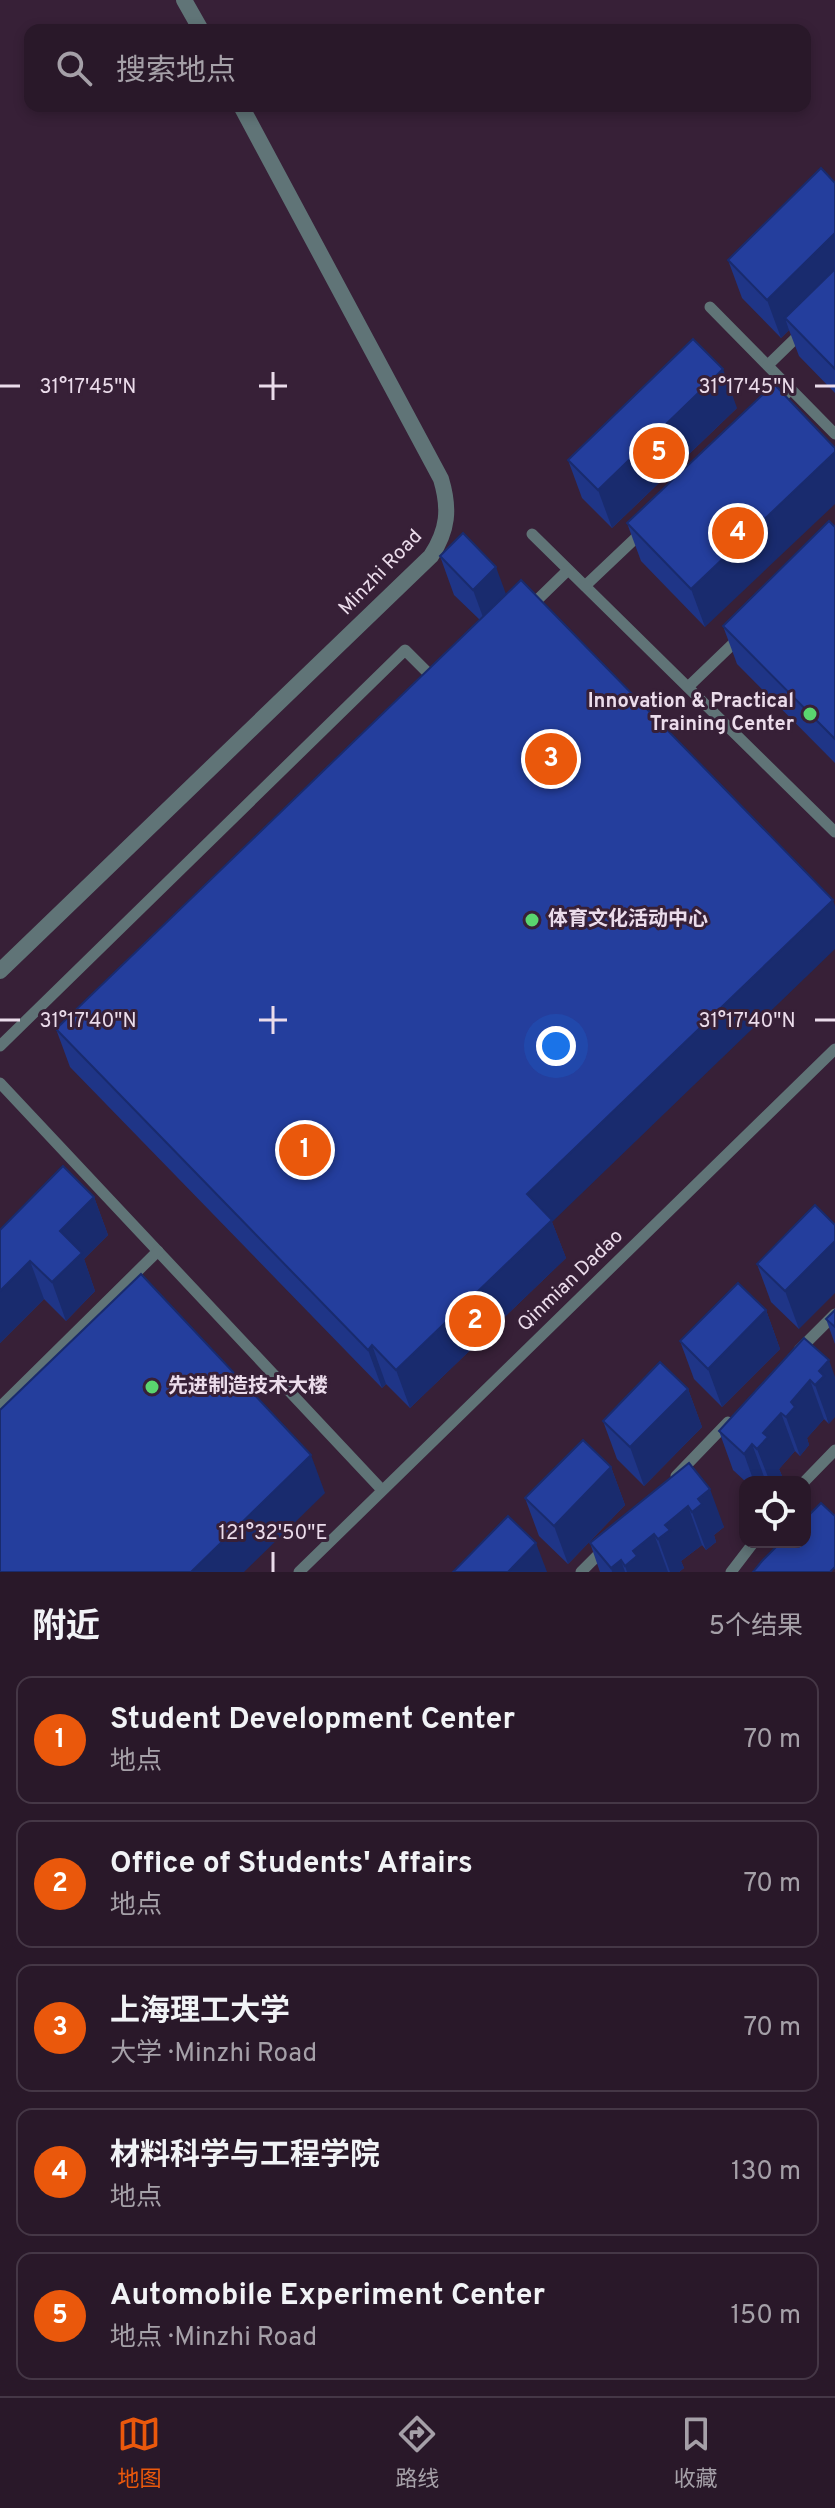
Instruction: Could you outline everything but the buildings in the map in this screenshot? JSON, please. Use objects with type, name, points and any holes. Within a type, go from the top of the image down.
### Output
[{"type":"street","points":[[184,0],[198,24]]},
{"type":"street","name":"Minzhi Road","points":[[0,971],[431,556],[443,538],[448,517],[441,479],[244,112]]},
{"type":"lane","points":[[710,307],[835,434]]},
{"type":"lane","points":[[768,365],[813,322]]},
{"type":"lane","points":[[768,411],[791,389]]},
{"type":"lane","points":[[585,586],[654,521]]},
{"type":"lane","points":[[532,534],[835,832]]},
{"type":"lane","points":[[523,613],[568,570]]},
{"type":"lane","points":[[688,687],[745,632]]},
{"type":"lane","points":[[0,1046],[405,650],[445,690]]},
{"type":"lane","name":"Qinmian Dadao","points":[[299,1572],[835,1049]]},
{"type":"lane","points":[[0,1083],[382,1490]]},
{"type":"lane","points":[[0,1407],[158,1251]]},
{"type":"lane","points":[[789,1360],[835,1314]]},
{"type":"lane","points":[[667,1485],[733,1417]]},
{"type":"lane","points":[[810,1476],[835,1450]]},
{"type":"lane","points":[[581,1572],[613,1539]]},
{"type":"lane","points":[[731,1572],[749,1548]]},
{"type":"place","name":"Automobile Experiment Center","points":[[659,453]]},
{"type":"place","name":"材料科学与工程学院","points":[[738,533]]},
{"type":"place","name":"Innovation & Practical Training Center","points":[[810,714]]},
{"type":"place","name":"上海理工大学","points":[[551,759]]},
{"type":"place","name":"体育文化活动中心","points":[[532,920]]},
{"type":"place","name":"Student Development Center","points":[[305,1150]]},
{"type":"place","name":"Office of Students' Affairs","points":[[475,1321]]},
{"type":"place","name":"先进制造技术大楼","points":[[152,1387]]}]
